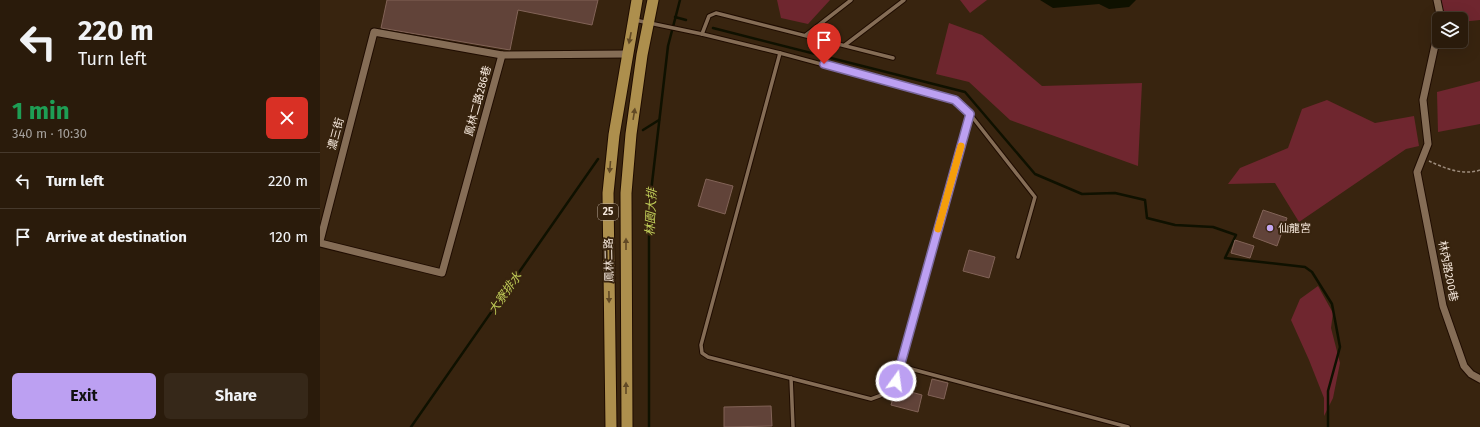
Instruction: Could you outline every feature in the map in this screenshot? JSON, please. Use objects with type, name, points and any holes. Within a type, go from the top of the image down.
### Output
[{"type":"main road","name":"鳳林二路","points":[[611,427],[608,193],[614,134],[637,0]]},
{"type":"main road","name":"鳳林二路","points":[[627,427],[626,193],[631,134],[652,24],[653,0]]},
{"type":"street","points":[[1437,0],[1440,12]]},
{"type":"street","name":"濃三街","points":[[320,242],[374,32],[502,55]]},
{"type":"street","name":"林內路200巷","points":[[1434,48],[1423,100],[1428,144],[1417,172],[1443,306],[1464,366],[1471,374],[1480,379]]},
{"type":"street","name":"鳳林二路286巷","points":[[320,242],[442,273],[502,55],[627,54]]},
{"type":"lane","points":[[806,35],[851,0]]},
{"type":"lane","points":[[845,46],[904,0]]},
{"type":"lane","points":[[702,34],[709,16],[716,13],[893,58]]},
{"type":"lane","points":[[634,20],[780,52],[955,100],[970,114],[1035,197],[1018,257]]},
{"type":"lane","points":[[780,52],[701,345],[702,353],[708,357],[871,399],[890,392],[896,381],[970,114]]},
{"type":"lane","points":[[900,366],[1128,427]]},
{"type":"lane","points":[[791,378],[793,427]]},
{"type":"path","points":[[1422,158],[1447,169],[1474,172],[1480,170]]},
{"type":"shaded area","points":[[777,0],[830,0],[808,24],[781,18]]},
{"type":"shaded area","points":[[960,0],[987,0],[970,13]]},
{"type":"shaded area","points":[[1040,0],[1136,0],[1129,7],[1109,9],[1099,4],[1053,8]]},
{"type":"shaded area","points":[[1436,0],[1480,0],[1480,20],[1468,21],[1468,12],[1439,12]]},
{"type":"shaded area","points":[[949,23],[982,35],[1042,86],[1142,83],[1138,166],[1010,120],[969,82],[936,74]]},
{"type":"shaded area","points":[[1480,81],[1480,124],[1438,132],[1437,92]]},
{"type":"shaded area","points":[[1327,100],[1375,123],[1414,116],[1419,146],[1406,149],[1299,222],[1275,183],[1228,184],[1240,168],[1288,148],[1302,109]]},
{"type":"shaded area","points":[[1318,286],[1333,313],[1331,328],[1340,363],[1333,398],[1324,416],[1324,398],[1291,320],[1300,299]]},
{"type":"building","points":[[387,0],[598,0],[592,25],[518,10],[510,50],[381,28]]},
{"type":"building","points":[[706,179],[733,186],[725,214],[698,206]]},
{"type":"building","name":"仙龍宮","points":[[1263,210],[1287,218],[1277,246],[1253,237]]},
{"type":"building","points":[[1235,240],[1254,246],[1250,258],[1231,253]]},
{"type":"building","points":[[969,250],[995,257],[989,278],[963,271]]},
{"type":"building","points":[[932,379],[948,383],[944,399],[928,395]]},
{"type":"building","points":[[896,388],[922,395],[918,412],[891,405]]},
{"type":"building","points":[[771,406],[772,426],[724,427],[724,407]]},
{"type":"waterway","name":"林園大排","points":[[649,427],[649,209],[668,46],[680,0]]},
{"type":"waterway","points":[[675,17],[686,20]]},
{"type":"waterway","points":[[713,28],[965,92],[1035,174],[1082,194],[1115,193],[1145,200],[1147,218],[1175,225],[1213,227],[1236,235],[1225,258],[1305,267],[1312,272],[1332,304],[1340,347],[1328,391],[1328,427]]},
{"type":"waterway","points":[[643,130],[659,120]]},
{"type":"waterway","name":"大寮排水","points":[[411,427],[598,159]]},
{"type":"slow traffic","points":[[938,229],[961,146]]},
{"type":"place","name":"仙龍宮","points":[[1270,228]]},
{"type":"route","points":[[824,64],[955,100],[970,114],[896,381]]}]
